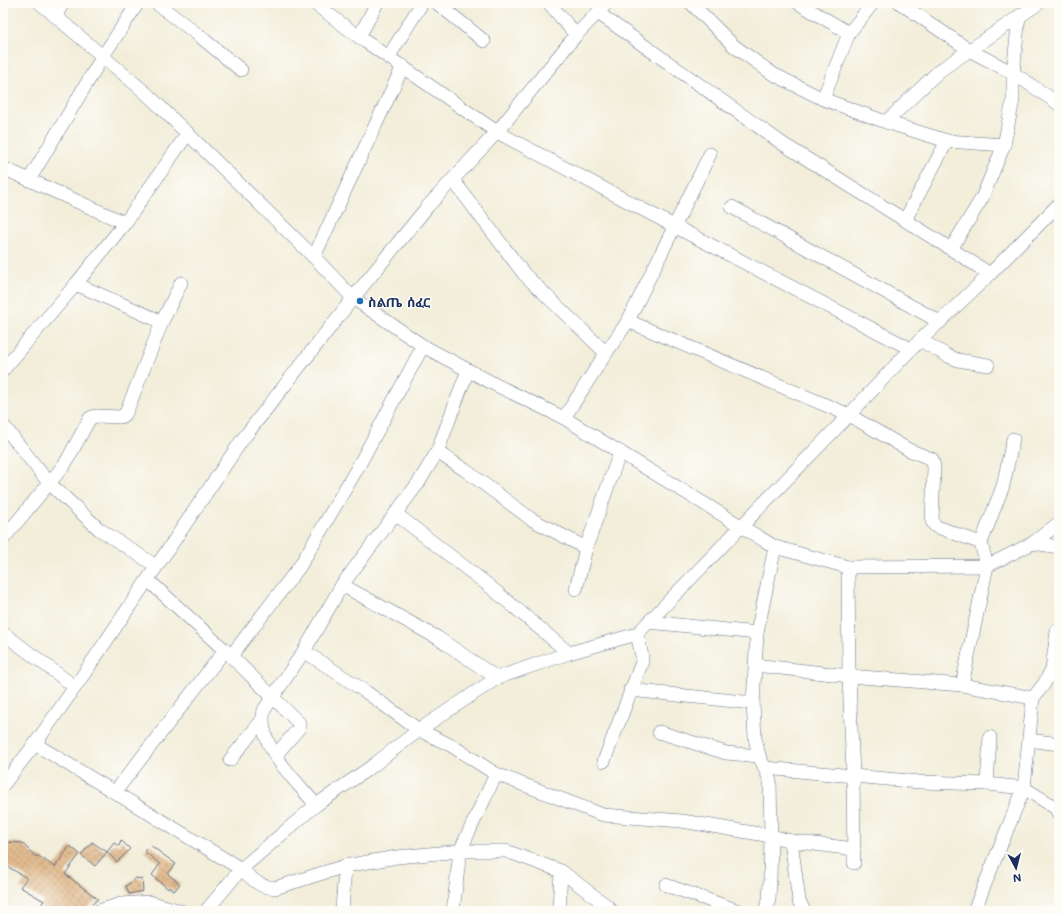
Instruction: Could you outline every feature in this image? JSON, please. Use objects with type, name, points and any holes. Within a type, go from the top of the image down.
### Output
[{"type":"street","points":[[40,3],[147,94],[314,257],[352,298],[423,346],[496,385],[564,418],[775,547],[848,567],[987,566],[1033,543],[1059,523]]},
{"type":"street","points":[[55,16],[63,3]]},
{"type":"street","points":[[29,180],[103,56],[138,3]]},
{"type":"street","points":[[156,3],[241,70]]},
{"type":"street","points":[[314,3],[359,37],[389,56],[497,132],[674,226],[916,345],[958,360],[988,365]]},
{"type":"street","points":[[359,37],[377,3]]},
{"type":"street","points":[[389,56],[422,3]]},
{"type":"street","points":[[437,3],[484,41]]},
{"type":"street","points":[[549,3],[576,35]]},
{"type":"street","points":[[3,785],[75,687],[242,440],[352,298],[428,206],[497,132],[576,35],[607,3]]},
{"type":"street","points":[[691,3],[734,46],[773,74],[823,99],[886,122],[947,141],[1004,145]]},
{"type":"street","points":[[798,3],[849,33]]},
{"type":"street","points":[[823,99],[849,33],[873,3]]},
{"type":"street","points":[[900,3],[969,50],[1013,73],[1059,104]]},
{"type":"street","points":[[886,122],[939,71],[1039,3]]},
{"type":"street","points":[[598,13],[783,144],[990,274]]},
{"type":"street","points":[[951,249],[982,198],[1004,145],[1013,100],[1013,73],[1019,16]]},
{"type":"street","points":[[314,257],[403,66]]},
{"type":"street","points":[[3,370],[76,284],[125,223],[188,133]]},
{"type":"street","points":[[906,220],[947,141]]},
{"type":"street","points":[[564,418],[628,321],[710,154]]},
{"type":"street","points":[[5,173],[29,180],[125,223]]},
{"type":"street","points":[[453,180],[524,274],[606,353]]},
{"type":"street","points":[[206,911],[241,869],[316,805],[371,767],[419,730],[497,678],[569,653],[637,634],[916,345],[1059,205]]},
{"type":"street","points":[[732,207],[940,322]]},
{"type":"street","points":[[3,539],[66,464],[90,418],[96,416],[121,418],[126,413],[162,322],[181,283]]},
{"type":"street","points":[[76,284],[162,322]]},
{"type":"street","points":[[628,321],[850,415],[909,450],[932,459],[934,467],[932,521],[935,526],[981,543]]},
{"type":"street","points":[[115,792],[300,566],[358,467],[423,346]]},
{"type":"street","points":[[316,805],[275,756],[268,744],[262,720],[264,710],[274,698],[304,651],[342,585],[396,514],[437,452],[468,370]]},
{"type":"street","points":[[3,425],[49,483],[99,529],[156,566]]},
{"type":"street","points":[[962,685],[987,566],[981,543],[1003,486],[1014,439]]},
{"type":"street","points":[[437,452],[531,519],[586,548]]},
{"type":"street","points":[[576,589],[586,548],[620,452]]},
{"type":"street","points":[[396,514],[488,585],[569,653]]},
{"type":"street","points":[[1033,543],[1059,547]]},
{"type":"street","points":[[766,911],[769,900],[771,836],[770,781],[759,756],[755,738],[752,703],[757,633],[775,547]]},
{"type":"street","points":[[848,567],[849,676],[853,776],[854,863]]},
{"type":"street","points":[[148,580],[228,653],[299,723],[299,726],[275,756]]},
{"type":"street","points":[[342,585],[438,638],[497,678]]},
{"type":"street","points":[[649,622],[757,633]]},
{"type":"street","points":[[974,911],[1024,788],[1033,698],[1046,681],[1052,669],[1057,631],[1059,629]]},
{"type":"street","points":[[3,633],[75,687]]},
{"type":"street","points":[[604,761],[642,662],[637,634]]},
{"type":"street","points":[[304,651],[366,692],[419,730],[452,746],[496,774],[603,816],[682,821],[771,836],[791,841],[854,849]]},
{"type":"street","points":[[755,665],[849,676],[962,685],[1033,698]]},
{"type":"street","points":[[630,690],[752,703]]},
{"type":"street","points":[[230,760],[262,720]]},
{"type":"street","points":[[659,732],[726,753],[759,756]]},
{"type":"street","points":[[987,784],[990,737]]},
{"type":"street","points":[[1029,740],[1059,744]]},
{"type":"street","points":[[34,744],[241,869],[259,885],[267,888],[274,888],[345,866],[397,857],[460,851],[506,851],[561,871],[612,911]]},
{"type":"street","points":[[765,768],[920,782],[987,784],[1024,788],[1058,810]]},
{"type":"street","points":[[453,911],[460,851],[496,774]]},
{"type":"street","points":[[791,841],[799,901],[804,911]]},
{"type":"street","points":[[342,911],[345,866]]},
{"type":"street","points":[[558,911],[561,871]]},
{"type":"street","points":[[666,885],[739,911]]},
{"type":"street","points":[[99,911],[120,904],[149,902],[181,911]]},
{"type":"building","points":[[121,840],[130,849],[117,862],[107,852],[114,843],[119,846]]},
{"type":"building","points":[[9,842],[22,843],[36,857],[37,855],[55,867],[70,846],[80,854],[65,874],[98,899],[84,911],[47,911],[40,906],[44,901],[20,887],[27,878],[3,864],[3,850]]},
{"type":"building","points":[[92,842],[107,852],[95,866],[81,855]]},
{"type":"building","points":[[150,845],[176,864],[168,874],[180,884],[174,891],[169,887],[168,889],[152,875],[160,864],[144,851]]},
{"type":"building","points":[[136,878],[142,879],[143,891],[129,894],[126,886]]},
{"type":"place","name":"ስልጤ ሰፈር","points":[[360,301]]}]
